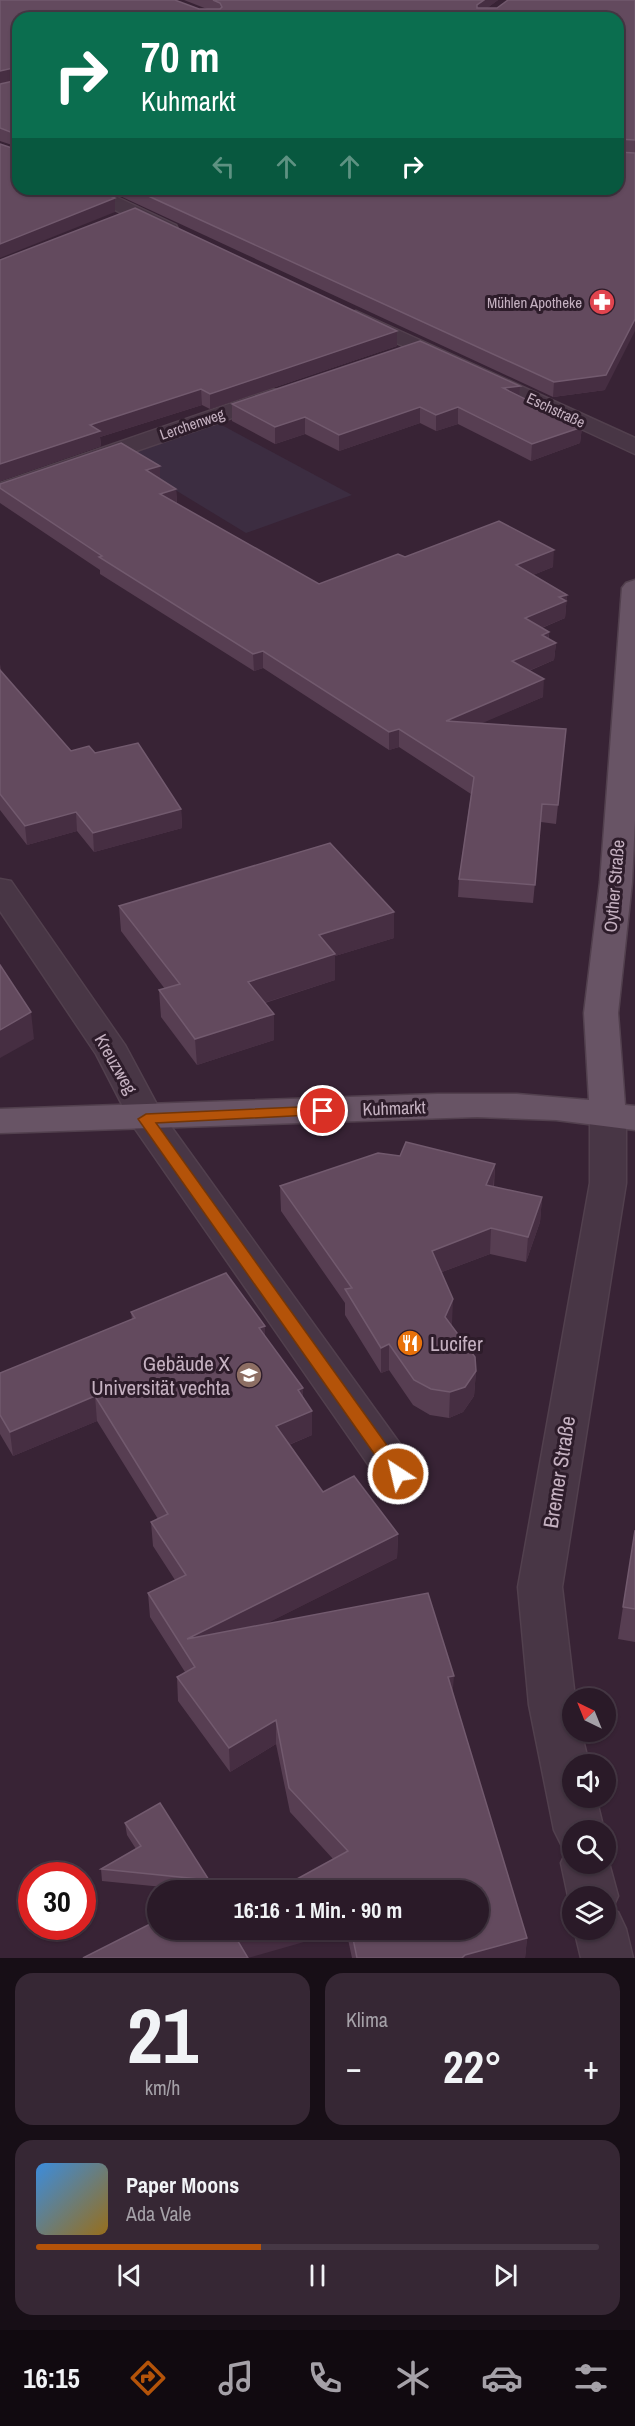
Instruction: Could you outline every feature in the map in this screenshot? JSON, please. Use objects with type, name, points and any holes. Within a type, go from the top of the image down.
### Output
[{"type":"main road","name":"Oyther Straße","points":[[621,1115],[602,1013],[632,694],[635,588]]},
{"type":"main road","name":"Kuhmarkt","points":[[0,1121],[146,1119],[412,1107],[545,1106],[621,1115]]},
{"type":"street","points":[[95,195],[126,217],[186,237]]},
{"type":"street","name":"Eschstraße","points":[[343,311],[635,447]]},
{"type":"street","points":[[385,358],[419,347]]},
{"type":"street","name":"Lerchenweg","points":[[0,491],[297,388]]},
{"type":"street","name":"Kreuzweg","points":[[0,888],[113,1053],[146,1119],[398,1474]]},
{"type":"street","name":"Bremer Straße","points":[[577,1820],[552,1705],[540,1587],[621,1115]]},
{"type":"street","points":[[603,1940],[607,1958]]},
{"type":"shaded area","points":[[218,423],[352,495],[246,533],[121,457]]},
{"type":"building","points":[[0,0],[175,0],[199,9],[220,9],[222,7],[220,3],[213,0],[484,0],[477,5],[477,8],[497,8],[508,0],[635,0],[635,140],[624,139],[624,12],[12,12],[12,68],[0,71]]},
{"type":"building","points":[[12,81],[12,133],[0,128],[0,84]]},
{"type":"building","points":[[0,144],[12,148],[12,195],[108,195],[115,198],[0,244]]},
{"type":"building","points":[[624,152],[635,153],[635,319],[606,375],[554,382],[146,195],[624,195]]},
{"type":"building","points":[[135,208],[397,331],[210,394],[201,389],[90,425],[100,431],[0,464],[0,260]]},
{"type":"building","points":[[420,341],[520,386],[503,388],[582,427],[532,444],[458,407],[436,415],[420,407],[339,435],[305,417],[275,427],[232,404]]},
{"type":"building","points":[[121,443],[160,466],[146,470],[176,489],[160,494],[319,584],[398,554],[405,557],[499,521],[554,550],[516,565],[567,595],[559,597],[566,601],[525,618],[549,632],[542,635],[556,643],[512,661],[544,679],[446,721],[566,729],[558,805],[542,804],[535,885],[459,879],[474,777],[399,729],[389,732],[263,651],[253,654],[99,557],[102,556],[0,488],[0,484]]},
{"type":"building","points":[[0,670],[71,751],[89,746],[95,753],[138,743],[181,809],[93,833],[76,812],[25,826],[0,794]]},
{"type":"building","points":[[330,843],[394,912],[319,935],[335,954],[248,982],[274,1014],[195,1039],[159,990],[180,984],[119,906]]},
{"type":"building","points":[[0,965],[31,1012],[0,1030]]},
{"type":"building","points":[[406,1142],[495,1164],[486,1185],[542,1197],[528,1237],[491,1228],[432,1251],[453,1299],[445,1317],[475,1357],[476,1371],[465,1387],[450,1392],[431,1389],[414,1380],[389,1344],[381,1348],[345,1289],[352,1288],[280,1186],[378,1153],[400,1156]]},
{"type":"building","points":[[226,1273],[265,1326],[259,1328],[303,1388],[298,1390],[312,1411],[276,1426],[323,1492],[354,1476],[398,1534],[187,1639],[428,1593],[454,1676],[448,1677],[527,1938],[465,1955],[462,1958],[357,1958],[353,1940],[489,1940],[489,1880],[295,1880],[348,1851],[289,1788],[276,1720],[229,1748],[177,1677],[195,1667],[148,1593],[186,1575],[151,1522],[168,1514],[95,1396],[10,1432],[0,1415],[0,1373],[135,1318],[131,1312]]},
{"type":"building","points":[[635,1530],[635,1609],[623,1607]]},
{"type":"building","points":[[160,1803],[209,1880],[101,1869],[141,1846],[125,1823]]},
{"type":"building","points":[[147,1926],[147,1940],[237,1940],[248,1958],[83,1958]]},
{"type":"place","name":"Mühlen Apotheke","points":[[602,302]]},
{"type":"place","name":"Lucifer","points":[[410,1343]]},
{"type":"place","name":"Gebäude X Universität vechta","points":[[249,1375]]},
{"type":"route","points":[[323,1111],[146,1119],[398,1474]]}]
